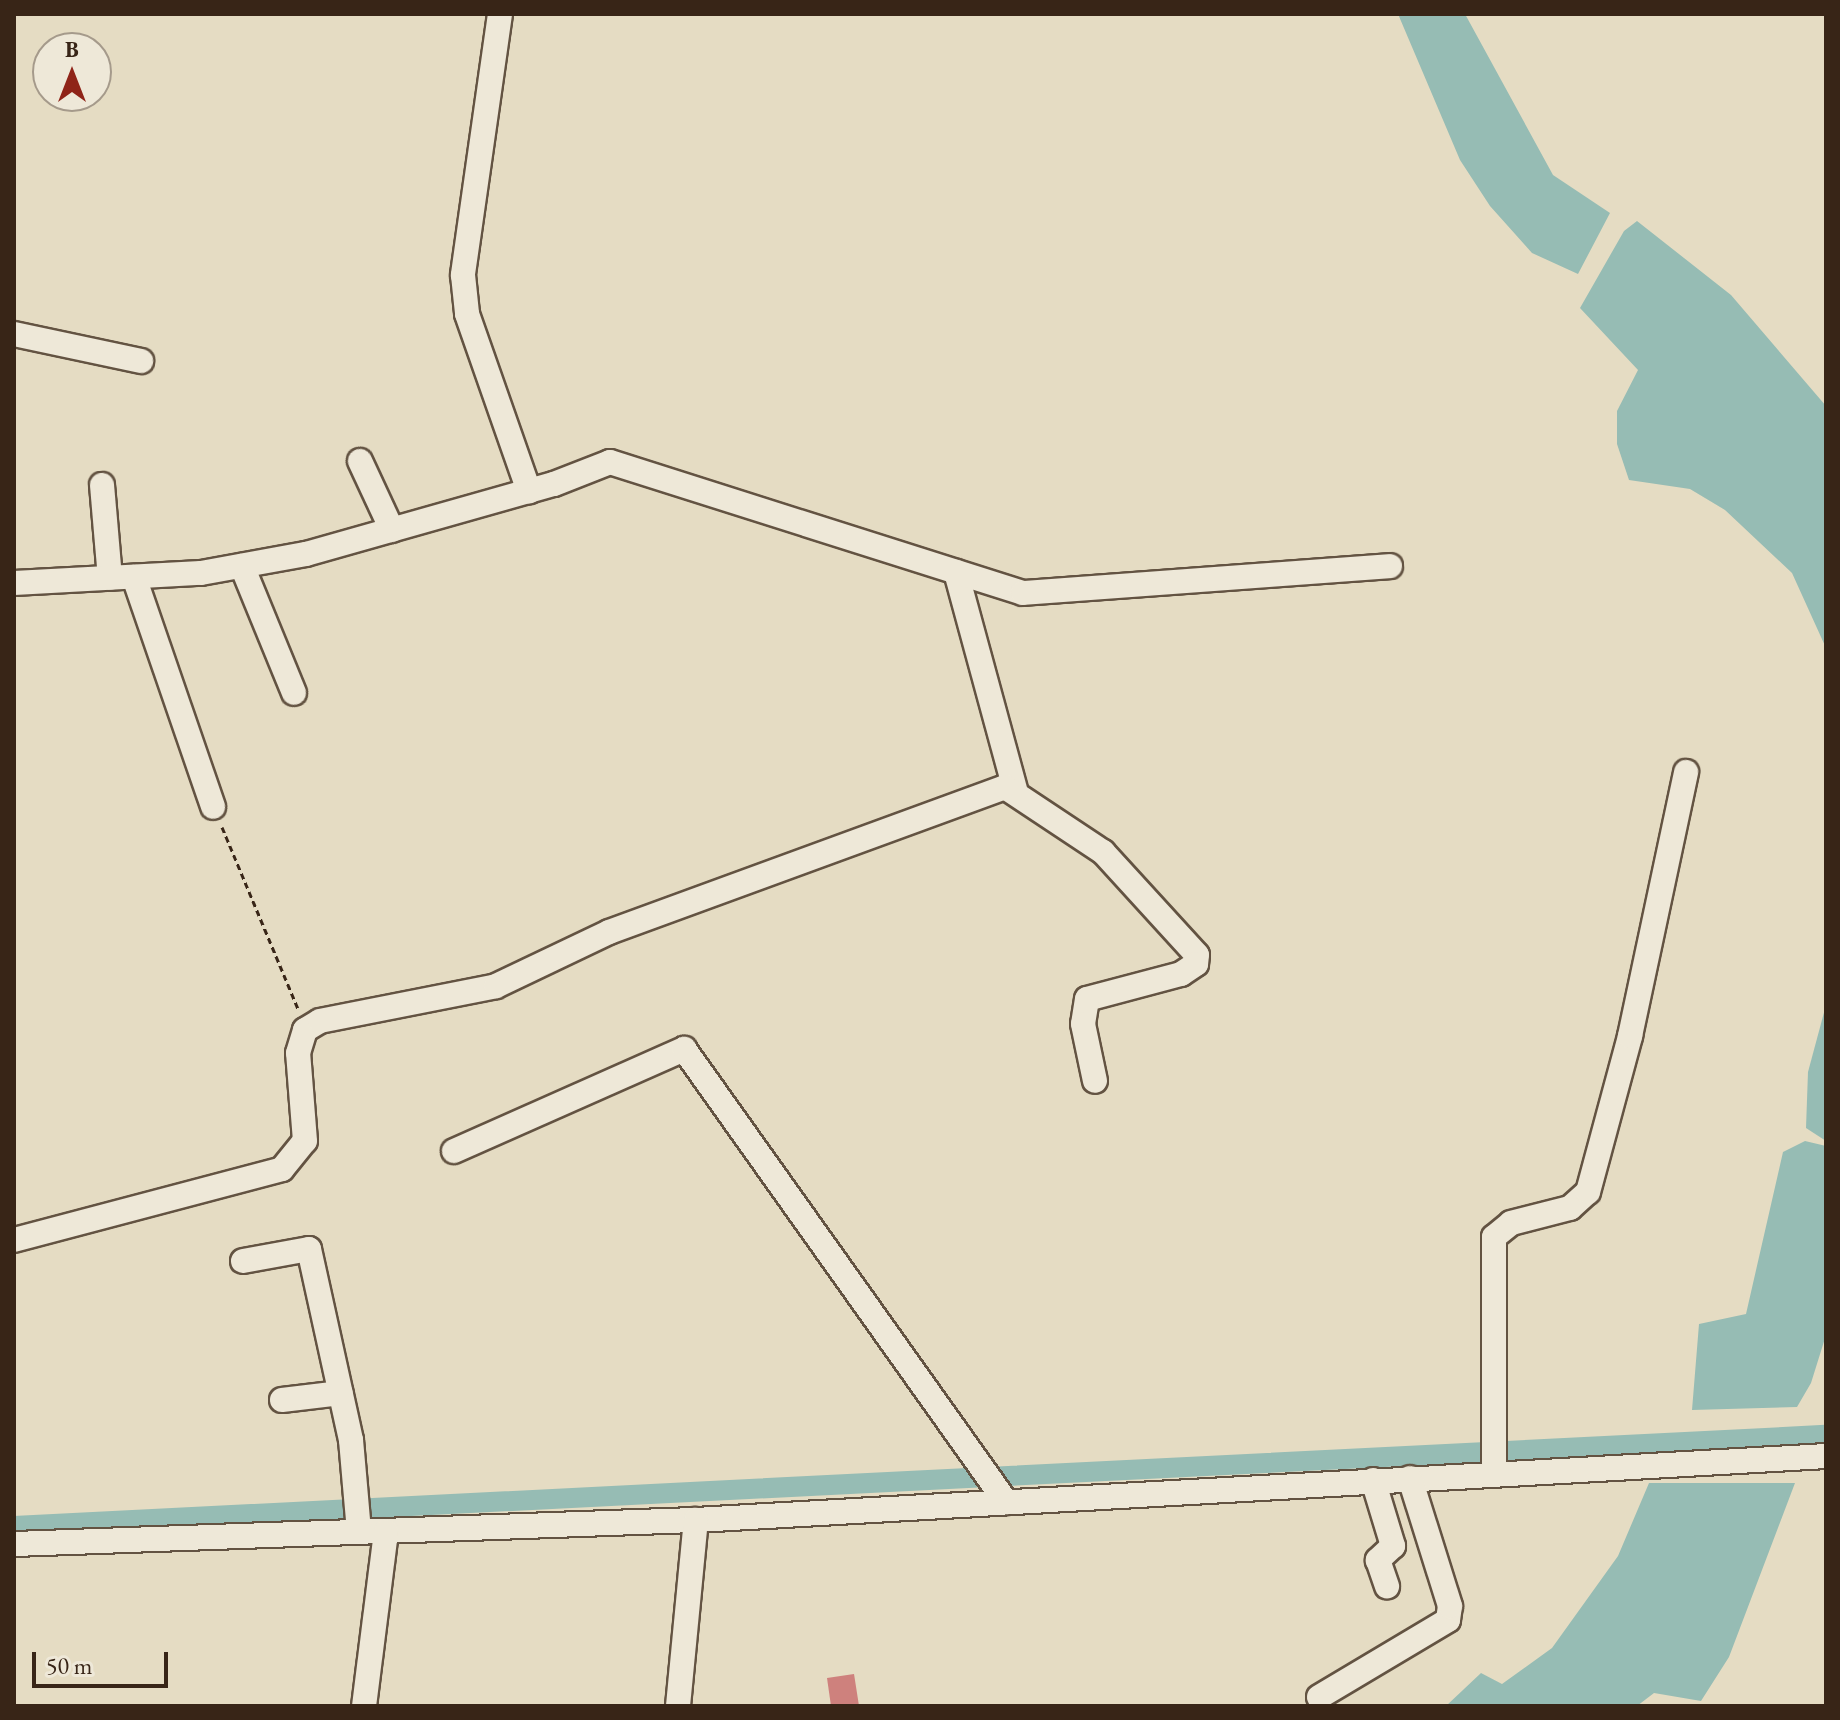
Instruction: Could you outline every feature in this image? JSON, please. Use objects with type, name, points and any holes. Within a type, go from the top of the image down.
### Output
[{"type":"street","points":[[500,14],[463,275],[467,314],[529,491]]},
{"type":"street","points":[[14,334],[141,361]]},
{"type":"street","points":[[360,461],[392,530]]},
{"type":"street","points":[[14,583],[134,577],[242,566],[392,530],[529,491],[610,462],[1023,593],[1390,566]]},
{"type":"street","points":[[102,485],[110,578]]},
{"type":"street","points":[[242,566],[294,693]]},
{"type":"street","points":[[956,572],[1015,789],[1052,822],[1103,852],[1189,943],[1198,961],[1181,974],[1087,999],[1082,1015],[1095,1081]]},
{"type":"street","points":[[134,577],[213,807]]},
{"type":"street","points":[[1494,1459],[1494,1237],[1511,1223],[1570,1208],[1588,1192],[1630,1036],[1686,772]]},
{"type":"street","points":[[14,1240],[282,1169],[305,1141],[298,1053],[305,1030],[346,1012],[496,986],[609,932],[990,791],[1015,789]]},
{"type":"street","points":[[454,1151],[684,1049],[1006,1502]]},
{"type":"street","points":[[243,1261],[309,1249],[341,1393],[359,1532]]},
{"type":"street","points":[[282,1400],[341,1393]]},
{"type":"street","points":[[14,1544],[696,1520],[1410,1478],[1494,1459],[1826,1456]]},
{"type":"street","points":[[1319,1697],[1448,1620],[1450,1606],[1410,1478]]},
{"type":"street","points":[[1373,1480],[1393,1546],[1378,1560],[1387,1586]]},
{"type":"street","points":[[678,1706],[696,1520]]},
{"type":"street","points":[[364,1706],[386,1531]]},
{"type":"path","points":[[213,807],[305,1030]]},
{"type":"water","points":[[1398,14],[1465,14],[1553,175],[1610,213],[1578,274],[1532,253],[1490,206],[1460,160]]},
{"type":"water","points":[[1637,221],[1731,295],[1826,406],[1826,648],[1792,573],[1725,510],[1690,489],[1629,480],[1617,444],[1617,411],[1638,370],[1580,308],[1624,231]]},
{"type":"water","points":[[1826,1005],[1826,1141],[1806,1128],[1808,1072]]},
{"type":"water","points":[[1805,1141],[1826,1146],[1826,1335],[1811,1383],[1797,1407],[1692,1410],[1699,1324],[1746,1314],[1783,1152]]},
{"type":"water","points":[[1649,1483],[1795,1483],[1729,1657],[1701,1701],[1654,1693],[1637,1706],[1446,1706],[1481,1673],[1502,1684],[1552,1648],[1618,1556]]},
{"type":"building","points":[[854,1674],[859,1706],[831,1706],[827,1678]]},
{"type":"waterway","points":[[14,1526],[1826,1435]]}]
